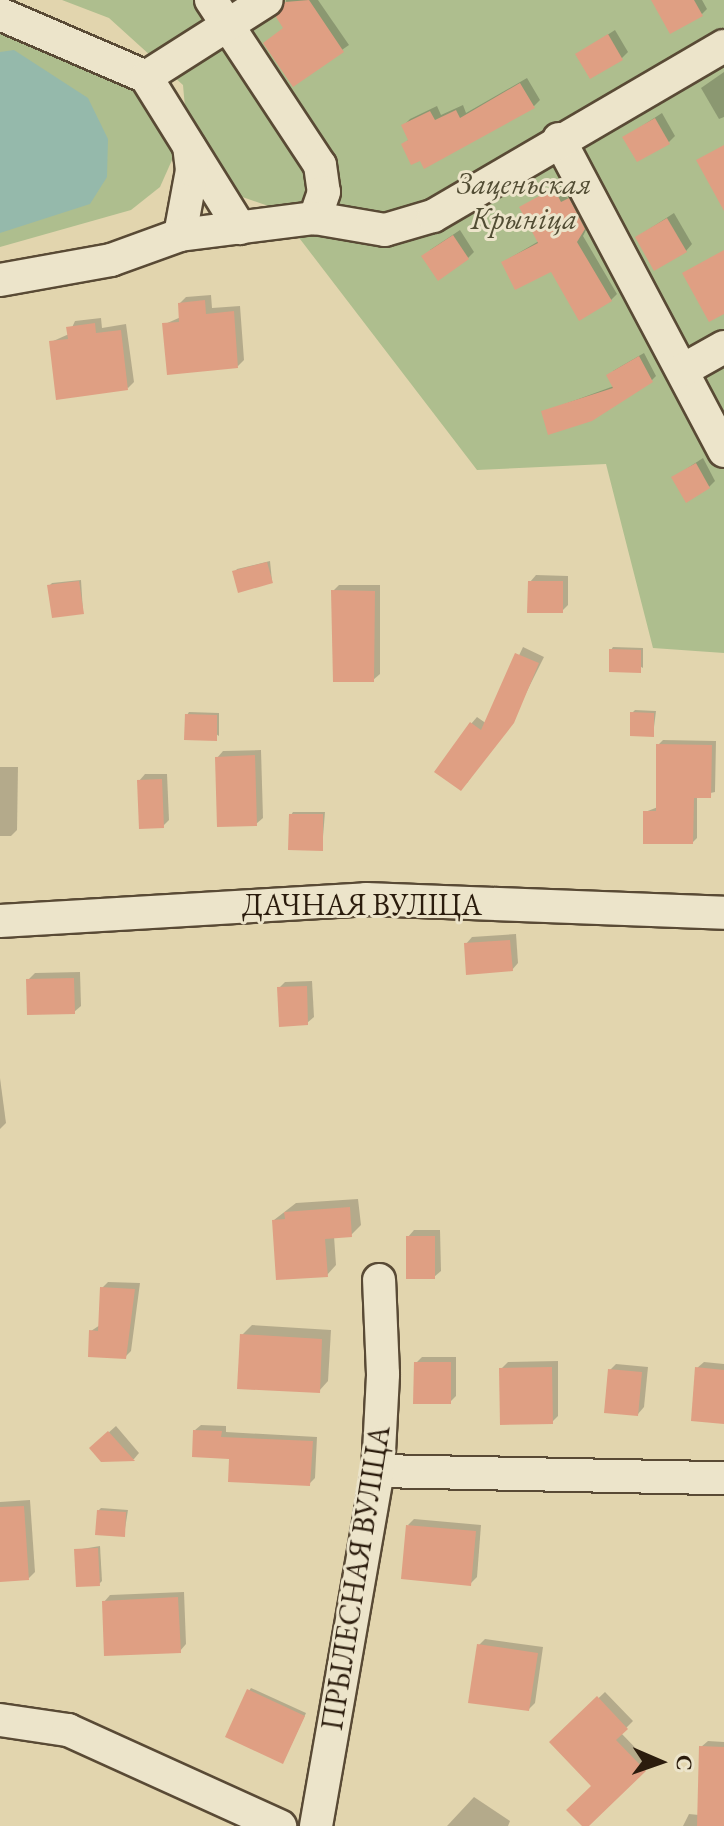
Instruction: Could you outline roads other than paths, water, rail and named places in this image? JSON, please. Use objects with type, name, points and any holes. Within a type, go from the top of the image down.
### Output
[{"type":"street","points":[[146,77],[220,12],[267,0]]},
{"type":"street","points":[[220,12],[272,99],[320,165],[324,192],[315,218]]},
{"type":"street","points":[[0,14],[146,77],[240,228]]},
{"type":"street","points":[[0,280],[111,260],[180,235],[315,218],[385,230],[433,216],[559,139],[724,46]]},
{"type":"street","points":[[559,139],[724,451]]},
{"type":"street","points":[[180,235],[192,170],[189,146]]},
{"type":"street","points":[[683,370],[724,347]]},
{"type":"street","name":"ДАЧНАЯ ВУЛІЦА","points":[[0,921],[366,899],[724,913]]},
{"type":"street","name":"ПРЫЛЕСНАЯ ВУЛІЦА","points":[[316,1826],[378,1471],[383,1374],[379,1280]]},
{"type":"street","points":[[378,1471],[724,1478]]},
{"type":"street","points":[[0,1720],[68,1730],[280,1826]]},
{"type":"park label","name":"Заценьская Крыніца","points":[[524,201]]}]
